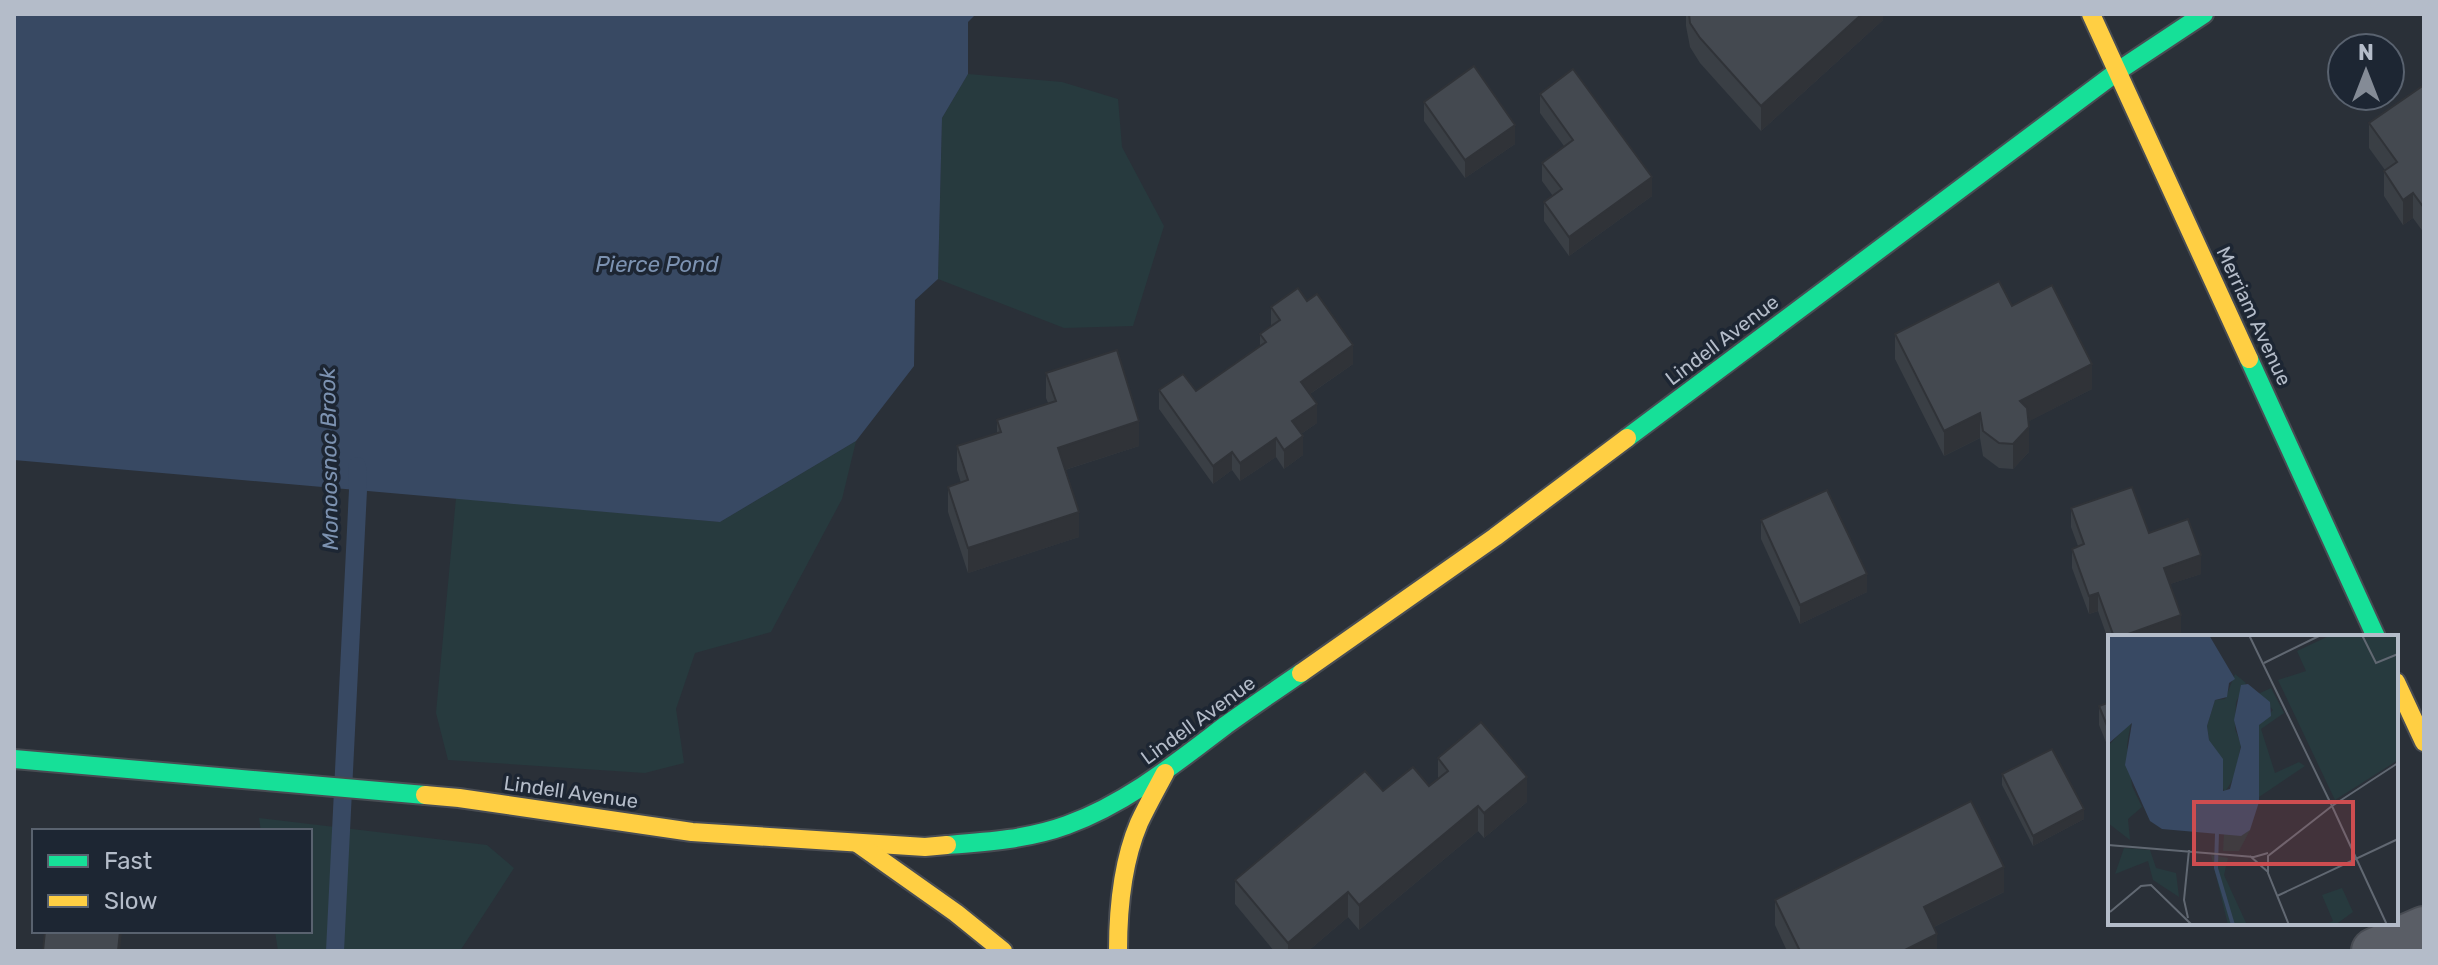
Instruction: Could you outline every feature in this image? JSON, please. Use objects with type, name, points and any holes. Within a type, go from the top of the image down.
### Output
[{"type":"street","name":"Merriam Avenue","points":[[2091,14],[2375,635]]},
{"type":"street","name":"Lindell Avenue","points":[[14,759],[459,798],[692,832],[857,843],[925,847],[1004,840],[1065,826],[1105,808],[1165,773],[1228,724],[1508,527],[2118,71],[2204,14]]},
{"type":"street","points":[[2398,686],[2424,742]]},
{"type":"street","points":[[1118,951],[1123,880],[1135,833],[1165,773]]},
{"type":"street","points":[[857,843],[956,913],[1003,951]]},
{"type":"street","points":[[2374,951],[2424,929]]},
{"type":"green space","points":[[968,74],[1062,82],[1118,99],[1122,147],[1164,226],[1133,326],[1064,328],[938,279],[942,118]]},
{"type":"green space","points":[[856,441],[842,499],[771,632],[695,653],[676,709],[684,763],[645,773],[448,760],[436,713],[456,498],[720,522]]},
{"type":"green space","points":[[259,818],[487,845],[514,868],[460,951],[278,951],[275,933],[312,933],[312,829],[261,829]]},
{"type":"water","name":"Pierce Pond","points":[[14,14],[976,14],[968,22],[968,74],[942,118],[938,279],[915,300],[914,366],[856,441],[720,522],[14,460]]},
{"type":"building","points":[[1689,14],[1862,14],[1761,106],[1700,38],[1690,23]]},
{"type":"building","points":[[1474,66],[1515,125],[1465,160],[1424,102]]},
{"type":"building","points":[[1573,69],[1652,177],[1569,237],[1544,202],[1562,189],[1542,163],[1573,140],[1540,94]]},
{"type":"building","points":[[2424,85],[2424,208],[2413,193],[2403,200],[2384,171],[2397,162],[2369,123],[2385,112],[2406,112],[2406,97]]},
{"type":"building","points":[[1999,281],[2012,306],[2052,285],[2092,364],[2020,401],[2027,408],[2029,427],[2013,444],[1999,443],[1983,431],[1980,413],[1944,431],[1895,334]]},
{"type":"building","points":[[1298,288],[1307,301],[1317,294],[1353,345],[1301,382],[1317,404],[1292,421],[1303,436],[1284,450],[1276,438],[1240,463],[1232,452],[1213,466],[1159,390],[1183,374],[1196,391],[1266,342],[1260,334],[1280,320],[1271,307]]},
{"type":"building","points":[[1117,350],[1139,421],[1058,448],[1079,512],[968,548],[948,487],[968,480],[957,446],[1001,432],[997,420],[1056,401],[1046,373]]},
{"type":"building","points":[[2132,487],[2149,533],[2188,519],[2201,555],[2164,568],[2181,615],[2126,635],[2113,635],[2098,593],[2089,596],[2072,549],[2084,544],[2071,508]]},
{"type":"building","points":[[1827,490],[1867,574],[1800,605],[1761,520]]},
{"type":"building","points":[[2108,703],[2108,728],[2099,706]]},
{"type":"building","points":[[1481,722],[1527,777],[1484,813],[1478,806],[1359,905],[1348,892],[1288,943],[1235,880],[1365,771],[1383,791],[1413,767],[1429,786],[1448,771],[1438,758]]},
{"type":"building","points":[[2052,749],[2084,809],[2033,836],[2002,774]]},
{"type":"building","points":[[1971,801],[2004,867],[1924,907],[1937,934],[1903,951],[1800,951],[1775,900]]},
{"type":"building","points":[[45,933],[120,933],[118,951],[43,951]]},
{"type":"waterway","name":"Monoosnoc Brook","points":[[335,951],[357,466]]},
{"type":"traffic: fast","points":[[1627,438],[2118,71],[2204,14]]},
{"type":"traffic: fast","points":[[2249,359],[2375,635]]},
{"type":"traffic: fast","points":[[947,845],[1023,837],[1053,830],[1089,816],[1150,781],[1301,673]]},
{"type":"traffic: fast","points":[[14,759],[425,795]]},
{"type":"traffic: slow","points":[[2091,14],[2249,359]]},
{"type":"traffic: slow","points":[[1301,673],[1495,537],[1627,438]]},
{"type":"traffic: slow","points":[[2398,686],[2424,742]]},
{"type":"traffic: slow","points":[[1118,951],[1120,902],[1129,854],[1139,823],[1165,773]]},
{"type":"traffic: slow","points":[[425,795],[692,832],[925,847],[947,845]]},
{"type":"traffic: slow","points":[[857,843],[956,913],[1003,951]]}]
